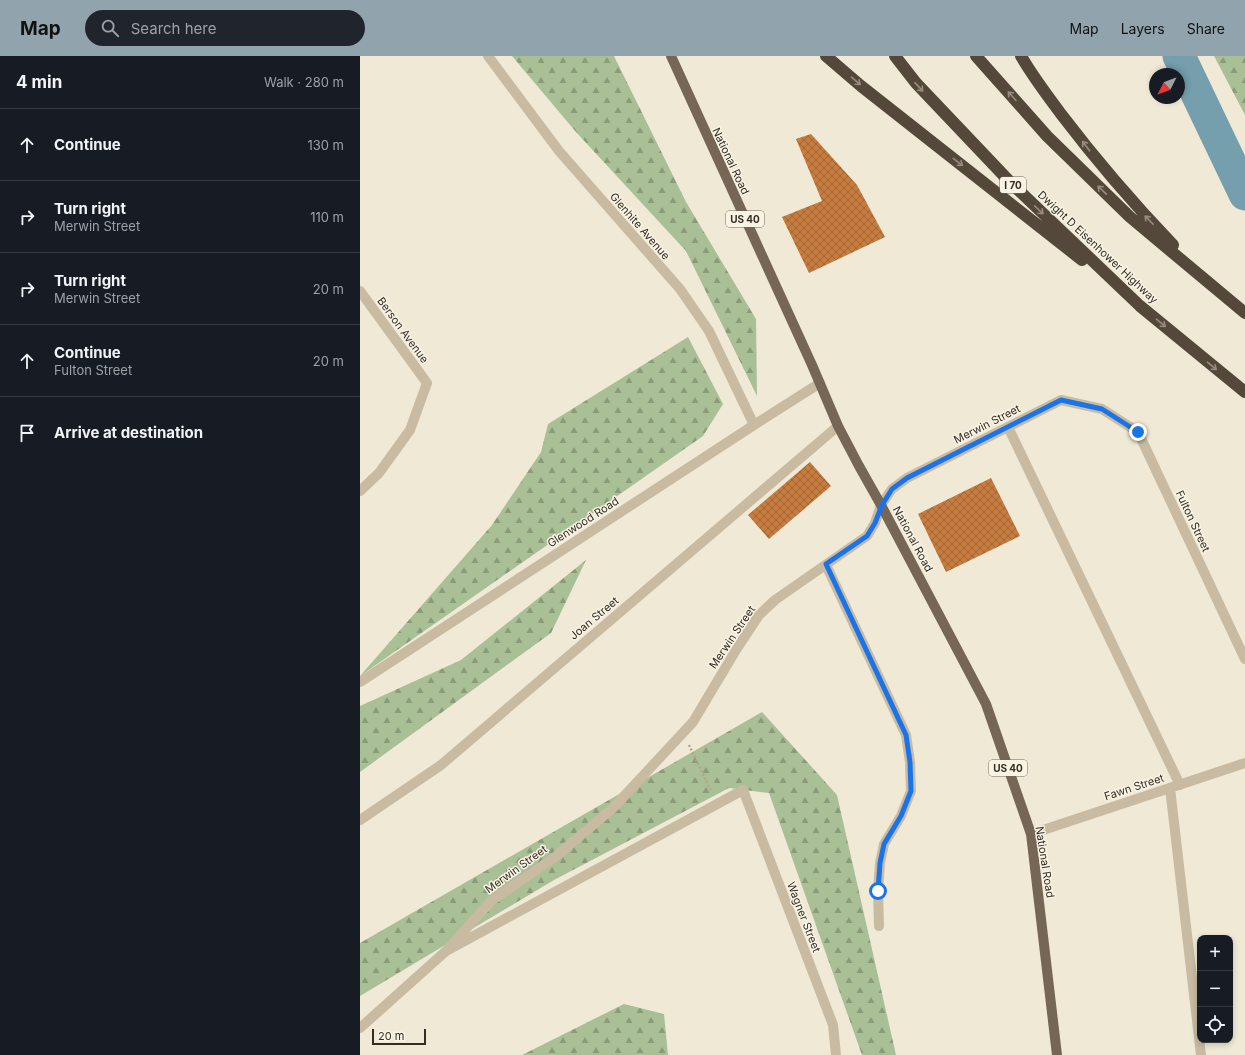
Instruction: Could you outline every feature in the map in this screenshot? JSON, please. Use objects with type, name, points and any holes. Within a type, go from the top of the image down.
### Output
[{"type":"highway","points":[[826,56],[861,86],[1140,306]]},
{"type":"highway","name":"Dwight D Eisenhower Highway","points":[[895,56],[916,84],[1010,182],[1140,306],[1245,392]]},
{"type":"highway","points":[[976,56],[1047,136],[1134,212],[1215,289],[1245,313]]},
{"type":"highway","points":[[1021,56],[1030,72],[1134,212]]},
{"type":"main road","name":"National Road","points":[[671,56],[820,383],[838,426],[882,505],[986,704],[1031,834],[1057,1055]]},
{"type":"street","name":"Glenhite Avenue","points":[[488,56],[559,151],[680,289],[710,331],[754,425]]},
{"type":"street","name":"Berson Avenue","points":[[360,291],[427,383],[410,430],[379,473],[360,491]]},
{"type":"street","name":"Glenwood Road","points":[[360,682],[820,383]]},
{"type":"street","name":"Merwin Street","points":[[360,1028],[446,951],[491,901],[555,857],[613,808],[693,722],[736,650],[759,615],[775,600],[867,536],[875,523],[882,505],[892,489],[907,478],[1061,400],[1102,409]]},
{"type":"street","name":"Fulton Street","points":[[1102,409],[1138,432],[1245,659]]},
{"type":"street","name":"Joan Street","points":[[360,820],[441,765],[838,426]]},
{"type":"street","points":[[1008,427],[1175,786],[1201,1055]]},
{"type":"street","points":[[826,564],[906,735],[910,762],[911,791],[901,816],[884,844],[880,863],[878,891],[879,926]]},
{"type":"street","name":"Fawn Street","points":[[1031,834],[1245,763]]},
{"type":"street","name":"Merwin Street","points":[[446,951],[743,790]]},
{"type":"street","name":"Wagner Street","points":[[743,790],[833,1025],[836,1055]]},
{"type":"path","points":[[683,732],[717,804]]},
{"type":"green space","points":[[512,56],[614,56],[686,202],[756,319],[757,396],[686,251],[576,132]]},
{"type":"green space","points":[[1214,56],[1245,56],[1245,115]]},
{"type":"green space","points":[[688,337],[723,404],[703,436],[360,676],[492,525],[541,452],[548,424]]},
{"type":"green space","points":[[586,560],[551,633],[360,772],[360,706],[461,660]]},
{"type":"green space","points":[[762,712],[837,795],[896,1055],[862,1055],[769,793],[729,788],[554,880],[360,996],[360,943]]},
{"type":"green space","points":[[624,1004],[664,1014],[668,1055],[522,1055]]},
{"type":"building","points":[[811,134],[857,185],[885,237],[809,273],[782,217],[822,201],[796,139]]},
{"type":"building","points":[[810,462],[831,486],[769,539],[748,515]]},
{"type":"building","points":[[991,478],[1020,536],[946,572],[918,514]]},
{"type":"waterway","points":[[1179,56],[1245,194]]},
{"type":"route","points":[[878,891],[880,863],[884,844],[901,816],[911,791],[910,762],[906,735],[826,564],[867,536],[875,523],[882,505],[892,489],[907,478],[1061,400],[1102,409],[1138,432]]}]
